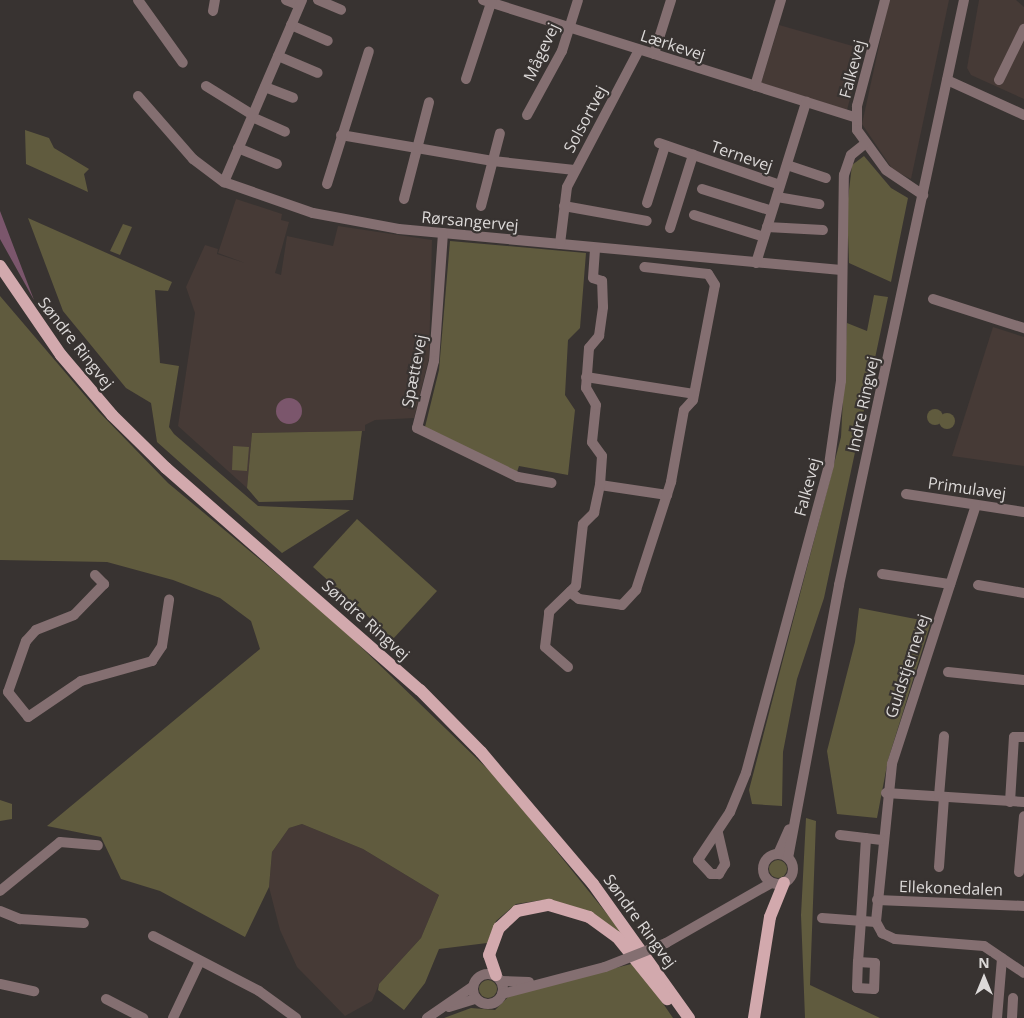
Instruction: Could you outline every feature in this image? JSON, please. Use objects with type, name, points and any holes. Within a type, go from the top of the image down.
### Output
[{"type":"main road","name":"Søndre Ringvej","points":[[0,266],[61,355],[112,416],[166,468],[420,690],[480,752],[593,884],[689,1018]]},
{"type":"main road","points":[[754,1018],[770,917],[773,880]]},
{"type":"main road","points":[[499,978],[490,949],[504,921],[532,906],[559,906],[588,917],[617,936],[680,1018]]},
{"type":"street","points":[[138,0],[183,63]]},
{"type":"street","points":[[224,182],[301,3],[286,0]]},
{"type":"street","points":[[318,0],[341,10]]},
{"type":"street","name":"Mågevej","points":[[527,115],[570,28],[578,0]]},
{"type":"street","points":[[654,54],[671,0]]},
{"type":"street","points":[[754,86],[781,0]]},
{"type":"street","name":"Falkevej","points":[[885,0],[855,117],[866,143],[896,179],[923,195]]},
{"type":"street","name":"Indre Ringvej","points":[[795,815],[778,854],[765,860],[773,880],[792,874],[788,858],[795,815],[964,0]]},
{"type":"street","points":[[466,79],[488,1]]},
{"type":"street","name":"Lærkevej","points":[[488,1],[855,117]]},
{"type":"street","points":[[291,25],[328,41]]},
{"type":"street","points":[[999,80],[1024,29]]},
{"type":"street","name":"Solsortvej","points":[[560,244],[564,206],[575,170],[639,50]]},
{"type":"street","points":[[327,184],[369,51]]},
{"type":"street","points":[[278,56],[318,73]]},
{"type":"street","points":[[947,80],[1024,115]]},
{"type":"street","points":[[206,86],[252,116],[285,132]]},
{"type":"street","points":[[265,87],[293,98]]},
{"type":"street","name":"Rørsangervej","points":[[138,96],[193,159],[224,182],[313,213],[443,234],[841,270]]},
{"type":"street","points":[[404,199],[415,150],[429,102]]},
{"type":"street","points":[[756,263],[806,102]]},
{"type":"street","points":[[481,206],[500,133]]},
{"type":"street","points":[[341,135],[415,150],[493,162],[575,170]]},
{"type":"street","name":"Falkevej","points":[[718,833],[746,773],[829,465],[841,381],[841,270],[846,166],[866,143]]},
{"type":"street","name":"Ternevej","points":[[647,203],[662,145],[780,185]]},
{"type":"street","points":[[238,148],[277,164]]},
{"type":"street","name":"Ternevej","points":[[670,228],[693,156]]},
{"type":"street","points":[[786,165],[826,178]]},
{"type":"street","points":[[702,189],[772,211]]},
{"type":"street","points":[[777,197],[819,204]]},
{"type":"street","points":[[564,206],[647,221]]},
{"type":"street","points":[[694,215],[766,232],[823,230]]},
{"type":"street","name":"Spættevej","points":[[443,234],[434,361],[417,428],[518,477],[551,483]]},
{"type":"street","points":[[568,667],[545,647],[549,612],[576,586],[583,524],[594,513],[600,485],[602,456],[592,442],[596,405],[586,388],[589,348],[599,336],[602,307],[602,281],[593,278],[595,248]]},
{"type":"street","points":[[570,592],[579,599],[622,605],[636,590],[667,495],[684,410],[694,394],[715,285],[708,274],[713,258]]},
{"type":"street","points":[[644,268],[708,274]]},
{"type":"street","points":[[933,299],[1024,328]]},
{"type":"street","points":[[586,377],[694,394]]},
{"type":"street","points":[[600,485],[667,495]]},
{"type":"street","name":"Primulavej","points":[[906,494],[1024,512]]},
{"type":"street","name":"Guldstjernevej","points":[[876,922],[886,793],[976,504]]},
{"type":"street","points":[[882,574],[950,584]]},
{"type":"street","points":[[95,575],[104,584],[74,615],[30,635],[5,686],[11,700],[34,717],[81,680],[145,664],[157,656],[162,646],[169,600]]},
{"type":"street","points":[[978,585],[1024,593]]},
{"type":"street","points":[[948,672],[1024,680]]},
{"type":"street","points":[[938,867],[944,736]]},
{"type":"street","points":[[1010,802],[1014,737],[1024,737]]},
{"type":"street","points":[[886,793],[1024,802]]},
{"type":"street","points":[[1018,872],[1024,816]]},
{"type":"street","points":[[840,835],[882,840]]},
{"type":"street","points":[[858,962],[866,838]]},
{"type":"street","points":[[0,891],[60,842],[98,845]]},
{"type":"street","points":[[778,854],[788,858]]},
{"type":"street","points":[[443,1009],[476,999],[491,1004],[502,994],[605,967],[666,943],[773,880]]},
{"type":"street","name":"Ellekonedalen","points":[[878,900],[1024,906]]},
{"type":"street","points":[[0,911],[20,919],[84,923]]},
{"type":"street","points":[[822,918],[876,922],[882,933],[895,939],[984,946],[1024,973]]},
{"type":"street","points":[[153,936],[199,963],[259,991],[296,1018]]},
{"type":"street","points":[[997,1018],[1002,958]]},
{"type":"street","points":[[173,1018],[199,963]]},
{"type":"street","points":[[427,1018],[443,1009],[472,987],[482,974],[499,978],[545,982]]},
{"type":"street","points":[[499,978],[502,994]]},
{"type":"street","points":[[0,984],[34,991]]},
{"type":"street","points":[[472,987],[476,999]]},
{"type":"street","points":[[1012,1018],[1013,998]]},
{"type":"street","points":[[106,999],[144,1018]]},
{"type":"shaded area","points":[[889,0],[949,0],[911,179],[893,170],[862,124]]},
{"type":"shaded area","points":[[979,0],[1016,0],[1024,7],[1024,99],[971,75],[967,68]]},
{"type":"shaded area","points":[[779,25],[863,49],[847,110],[761,83]]},
{"type":"shaded area","points":[[25,130],[49,138],[54,148],[89,169],[84,174],[88,192],[26,164]]},
{"type":"shaded area","points":[[864,156],[891,188],[908,198],[891,282],[849,263],[847,207],[852,165]]},
{"type":"shaded area","points":[[236,199],[282,214],[281,220],[289,222],[275,273],[281,275],[287,236],[333,246],[338,226],[432,240],[429,358],[414,418],[375,420],[365,425],[365,431],[252,433],[247,488],[178,426],[195,313],[186,287],[205,245],[218,249],[217,254],[245,263],[218,253]]},
{"type":"shaded area","points":[[0,211],[34,300],[0,239]]},
{"type":"shaded area","points":[[28,218],[172,282],[168,291],[155,290],[160,363],[179,366],[169,427],[174,434],[258,506],[350,510],[282,553],[157,442],[151,403],[126,388],[63,311]]},
{"type":"shaded area","points":[[123,224],[132,227],[120,255],[110,251]]},
{"type":"shaded area","points":[[450,241],[586,253],[580,328],[568,340],[565,395],[575,410],[568,475],[519,466],[517,472],[425,427],[439,370]]},
{"type":"shaded area","points":[[874,295],[888,297],[824,598],[797,679],[783,752],[782,806],[752,804],[749,790],[841,437],[847,323],[867,331]]},
{"type":"shaded area","points":[[0,296],[99,412],[168,483],[335,622],[500,781],[624,935],[542,900],[516,904],[496,921],[487,943],[439,949],[425,983],[404,1010],[378,990],[379,984],[421,938],[439,895],[363,849],[302,824],[289,828],[272,852],[269,887],[245,937],[160,891],[121,879],[101,837],[47,826],[260,649],[251,621],[220,598],[173,580],[107,562],[0,560]]},
{"type":"shaded area","points":[[993,327],[1024,337],[1024,466],[952,456]]},
{"type":"shaded area","points":[[289,398],[298,402],[302,411],[298,420],[289,424],[280,420],[276,411],[280,402]]},
{"type":"shaded area","points":[[935,409],[941,411],[943,417],[941,423],[935,425],[929,423],[927,417],[929,411]]},
{"type":"shaded area","points":[[947,413],[953,415],[955,421],[953,427],[947,429],[941,427],[939,421],[941,415]]},
{"type":"shaded area","points":[[362,431],[353,500],[259,502],[247,488],[252,433]]},
{"type":"shaded area","points":[[233,446],[249,447],[247,471],[232,470]]},
{"type":"shaded area","points":[[357,519],[437,591],[393,639],[313,567]]},
{"type":"shaded area","points":[[859,608],[931,622],[888,760],[877,818],[837,814],[827,751],[855,642]]},
{"type":"shaded area","points":[[0,800],[12,804],[12,819],[0,821]]},
{"type":"shaded area","points":[[806,818],[816,821],[810,985],[880,1018],[805,1018],[801,915]]},
{"type":"shaded area","points":[[302,824],[363,849],[439,895],[421,938],[379,984],[372,1001],[345,1016],[297,967],[280,930],[269,887],[272,852],[289,828]]},
{"type":"shaded area","points":[[778,860],[784,863],[787,869],[784,875],[778,878],[772,875],[769,869],[772,863]]},
{"type":"shaded area","points":[[635,963],[673,1018],[444,1018],[471,1008],[495,1010],[510,995]]},
{"type":"shaded area","points":[[488,980],[494,983],[497,989],[494,995],[488,998],[482,995],[479,989],[482,983]]}]
